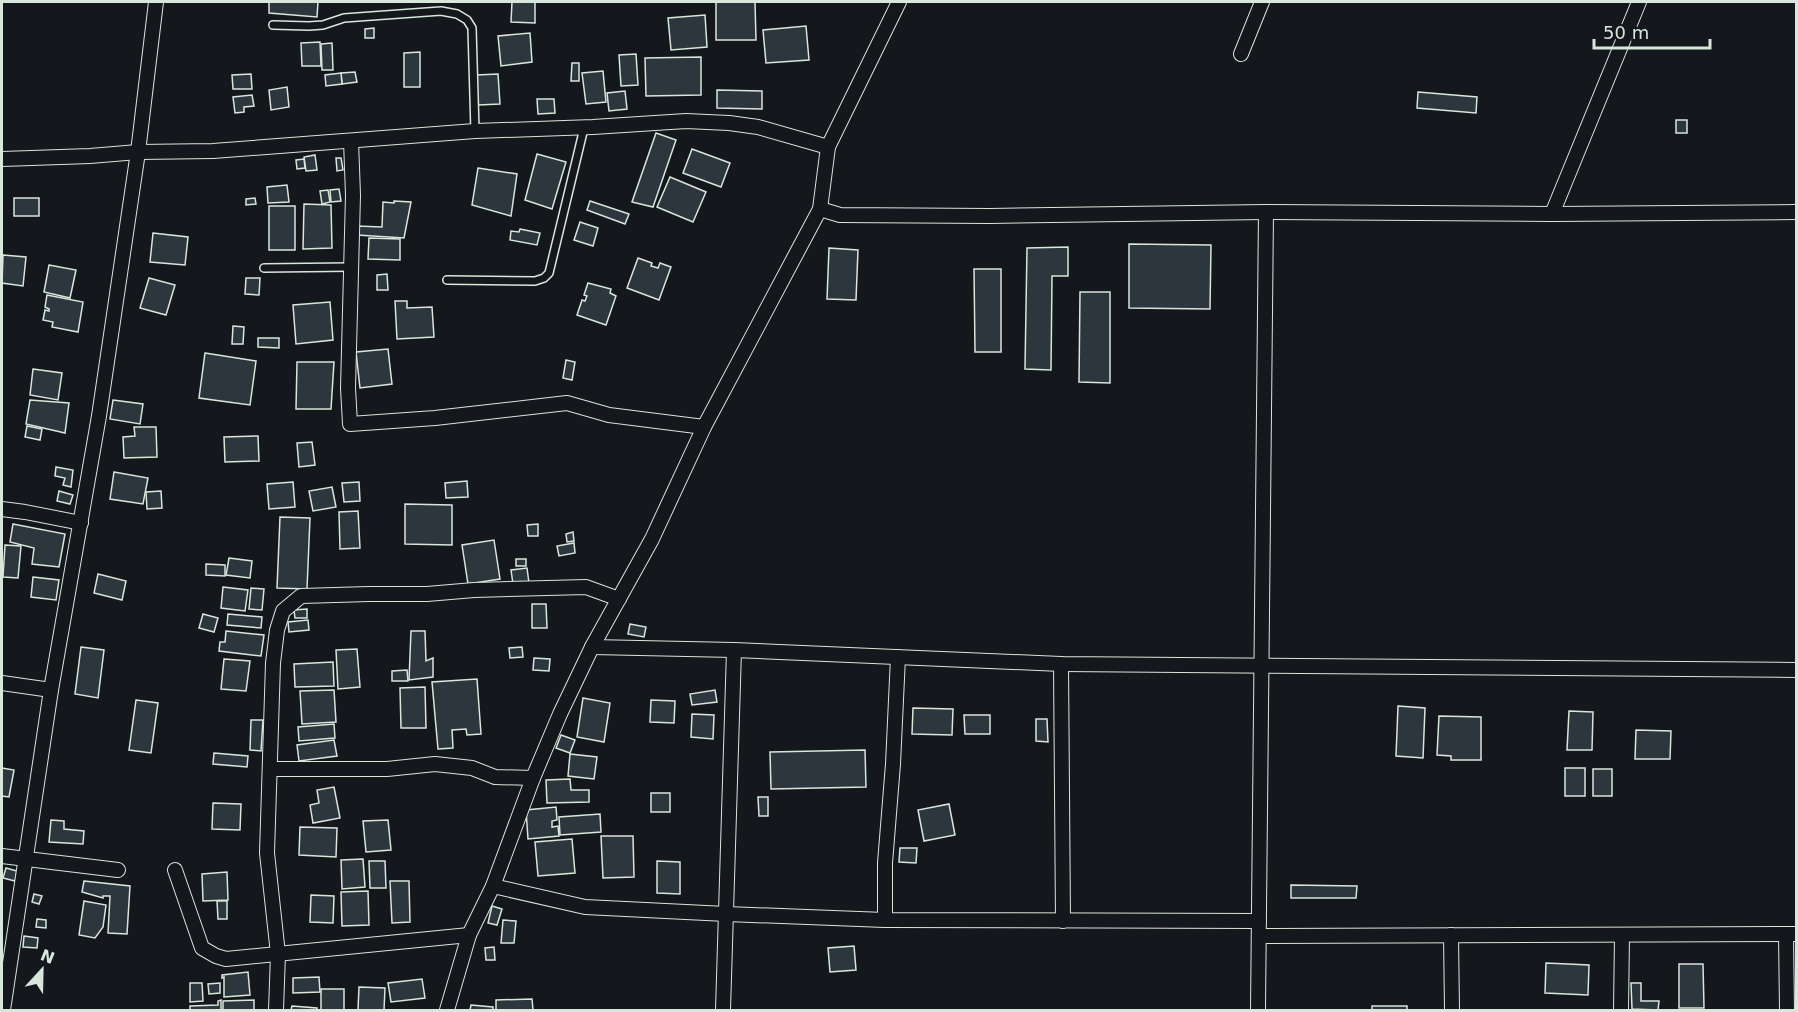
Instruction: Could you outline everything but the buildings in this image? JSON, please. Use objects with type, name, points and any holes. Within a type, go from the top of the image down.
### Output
[{"type":"street","points":[[3,1011],[51,690],[99,416],[138,152],[156,2]]},
{"type":"street","points":[[447,1011],[469,935],[493,886],[533,778],[560,714],[592,647],[652,539],[704,427],[820,209],[828,147],[899,2]]},
{"type":"street","points":[[1241,54],[1262,2]]},
{"type":"street","points":[[1552,214],[1639,2]]},
{"type":"street","points":[[2,159],[138,152],[213,151],[475,130],[584,128],[686,121],[758,127],[828,147]]},
{"type":"street","points":[[351,141],[353,195],[348,388],[350,424],[435,418],[567,403],[609,415],[704,427]]},
{"type":"street","points":[[820,209],[840,215],[967,216],[1266,212],[1552,214],[1797,212]]},
{"type":"street","points":[[1258,1011],[1266,212]]},
{"type":"street","points":[[2,509],[81,524]]},
{"type":"street","points":[[276,1011],[279,954],[267,852],[273,663],[277,630],[283,611],[301,596],[428,594],[474,590],[586,587],[619,599]]},
{"type":"street","points":[[592,647],[734,650],[1061,664],[1797,670]]},
{"type":"street","points":[[723,1011],[734,650]]},
{"type":"street","points":[[885,920],[885,863],[894,764],[898,657]]},
{"type":"street","points":[[1061,664],[1063,921]]},
{"type":"street","points":[[2,683],[51,690]]},
{"type":"street","points":[[271,769],[387,769],[435,764],[472,768],[495,777],[533,778]]},
{"type":"street","points":[[2,856],[118,870]]},
{"type":"street","points":[[175,870],[202,948],[226,959],[469,935]]},
{"type":"street","points":[[493,886],[585,907],[726,914],[885,920],[1259,921]]},
{"type":"street","points":[[1259,936],[1791,934],[1787,1011]]},
{"type":"street","points":[[1451,935],[1452,1011]]},
{"type":"street","points":[[1621,1011],[1622,935]]},
{"type":"lane","points":[[273,25],[323,25],[344,18],[441,11],[457,14],[467,20],[472,28],[475,130]]},
{"type":"lane","points":[[447,280],[535,281],[544,278],[549,273],[584,128]]},
{"type":"lane","points":[[264,268],[351,267]]}]
